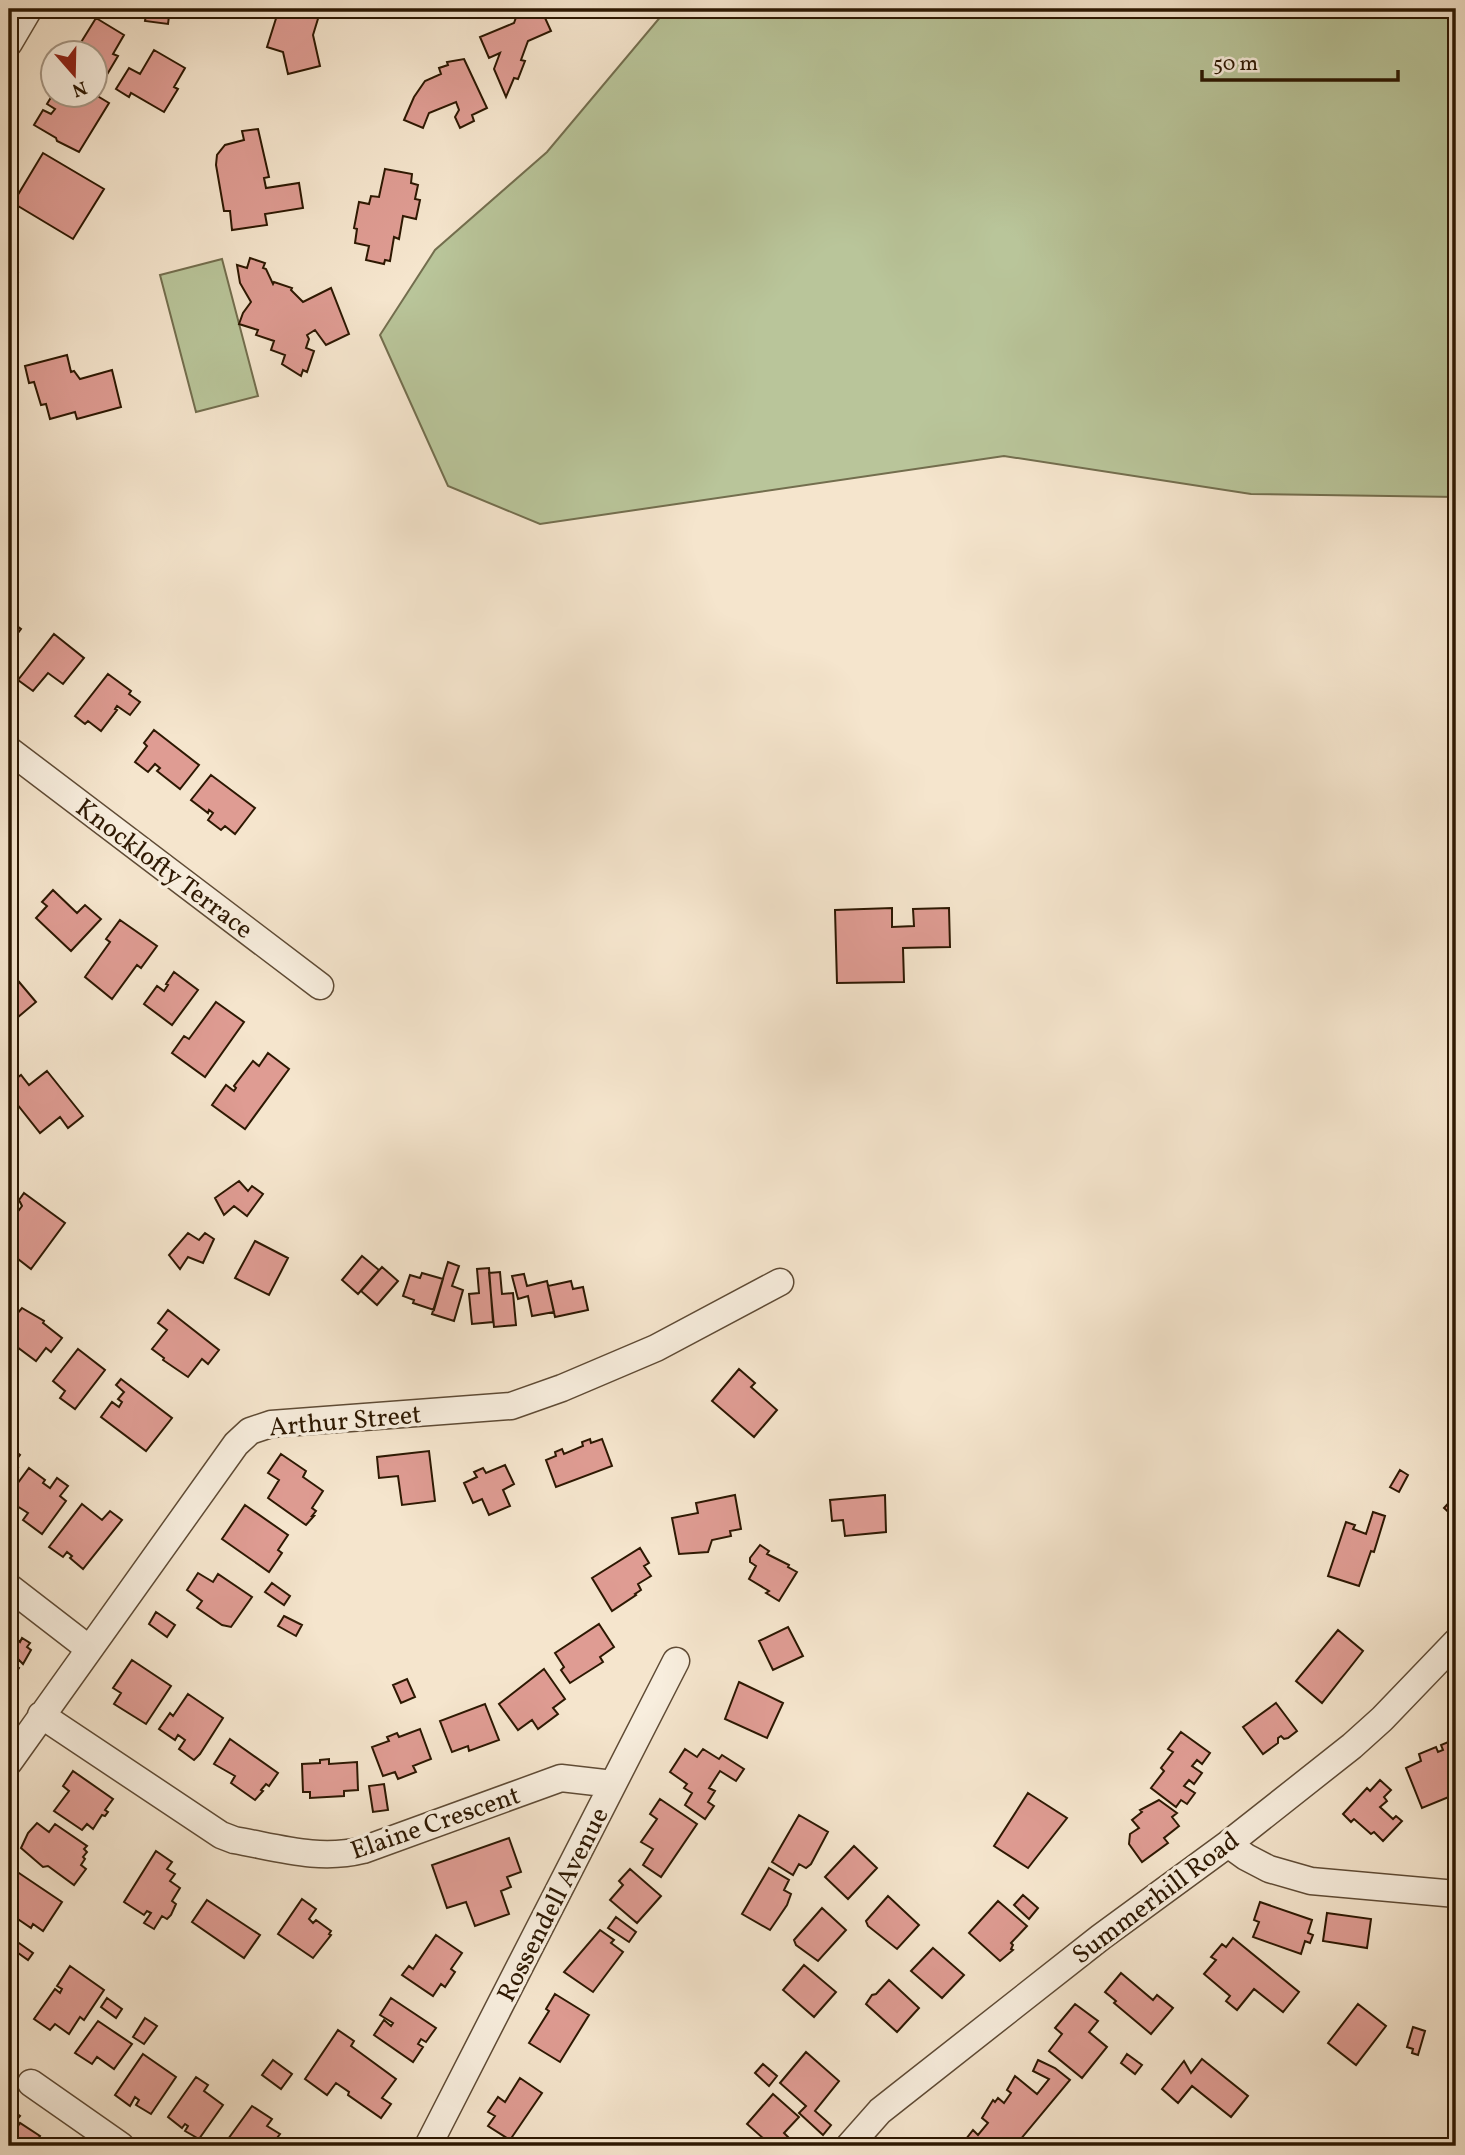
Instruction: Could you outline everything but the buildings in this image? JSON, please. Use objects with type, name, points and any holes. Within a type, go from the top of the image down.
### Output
[{"type":"street","points":[[9,43],[29,9]]},
{"type":"street","name":"Knocklofty Terrace","points":[[9,750],[320,986]]},
{"type":"street","name":"Arthur Street","points":[[9,1762],[206,1484],[236,1444],[250,1431],[271,1424],[511,1406],[562,1388],[656,1348],[780,1282]]},
{"type":"street","points":[[9,1587],[88,1648]]},
{"type":"street","name":"Summerhill Road","points":[[849,2146],[880,2111],[899,2095],[1352,1746],[1382,1719],[1456,1642]]},
{"type":"street","name":"Rossendell Avenue","points":[[428,2146],[676,1661]]},
{"type":"street","name":"Elaine Crescent","points":[[41,1715],[220,1835],[234,1840],[324,1856],[363,1850],[561,1778],[613,1784]]},
{"type":"street","points":[[1228,1844],[1245,1857],[1269,1869],[1311,1881],[1456,1894]]},
{"type":"street","points":[[31,2083],[121,2146]]},
{"type":"green space","points":[[667,9],[1456,9],[1456,497],[1251,494],[1004,456],[540,524],[448,486],[380,335],[435,250],[547,152]]},
{"type":"green space","points":[[222,259],[258,396],[196,412],[160,275]]}]
